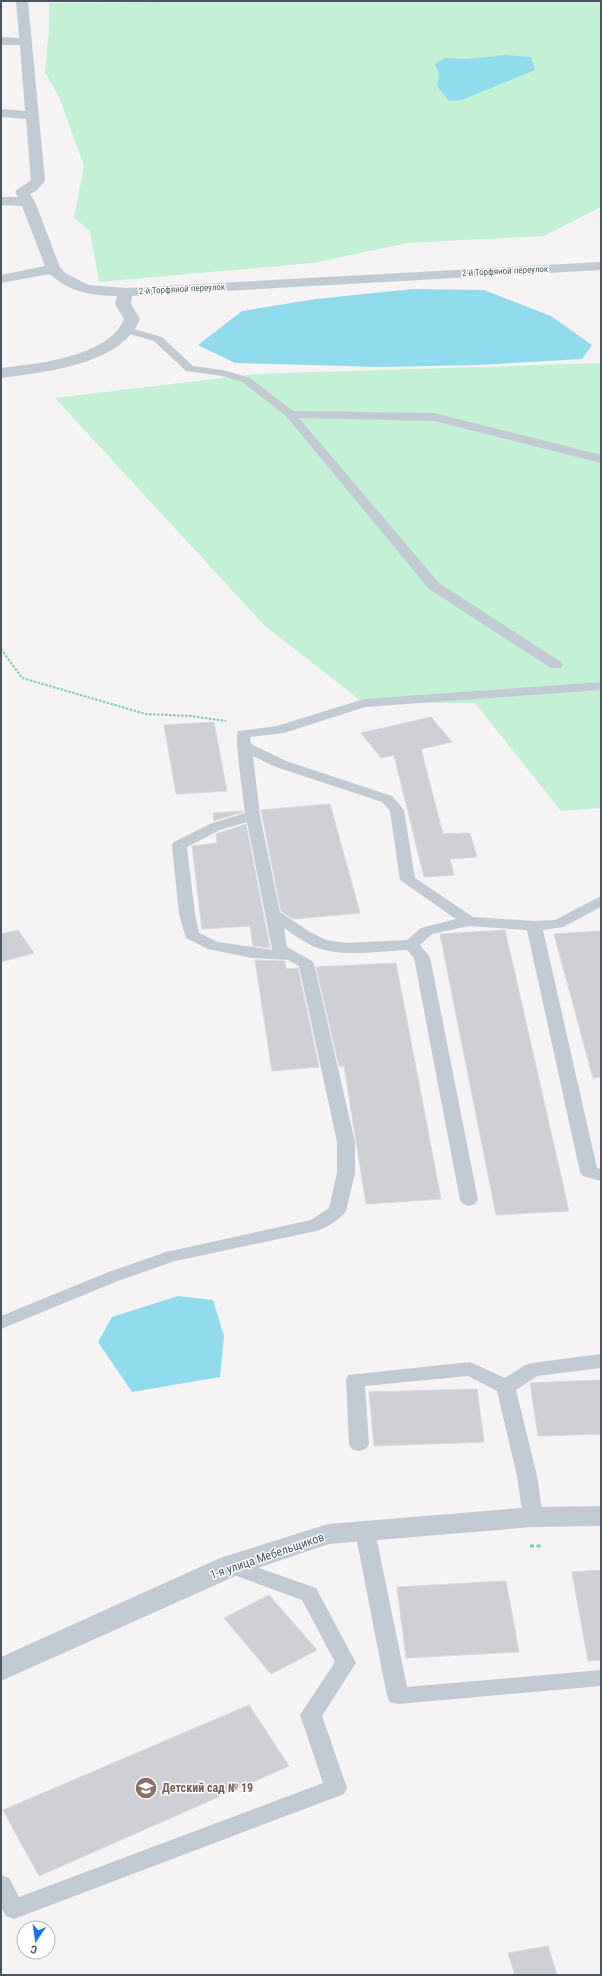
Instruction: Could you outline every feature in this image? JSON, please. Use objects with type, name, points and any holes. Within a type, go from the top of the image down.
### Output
[{"type":"street","name":"2-й Торфяной переулок","points":[[22,1],[38,181],[30,188],[22,192],[28,202],[53,269],[60,278],[78,287],[98,291],[126,292],[601,266]]},
{"type":"street","points":[[1,41],[26,42]]},
{"type":"street","points":[[1,113],[32,115]]},
{"type":"street","points":[[1,201],[28,202]]},
{"type":"street","points":[[1,279],[53,269]]},
{"type":"street","points":[[1,373],[40,368],[85,355],[118,339],[127,330],[132,319],[123,304],[126,292]]},
{"type":"street","name":"1-я улица Мебельщиков","points":[[1,1670],[230,1566],[328,1534],[533,1517],[601,1516]]},
{"type":"lane","points":[[127,330],[158,339],[190,369],[223,373],[246,380],[290,414],[434,586],[556,665]]},
{"type":"lane","points":[[290,414],[434,417],[601,459]]},
{"type":"lane","points":[[244,740],[364,703],[601,686]]},
{"type":"lane","points":[[1,1323],[112,1278],[172,1256],[316,1225],[337,1211],[346,1174],[346,1142],[306,964],[280,948],[253,816],[244,740]]},
{"type":"lane","points":[[244,740],[281,764],[387,798],[396,810],[408,880],[469,921]]},
{"type":"lane","points":[[253,816],[238,818],[208,829],[179,845],[187,914],[192,935],[214,946],[252,953],[292,956]]},
{"type":"lane","points":[[274,915],[304,935],[322,944],[346,948],[410,945],[427,931],[469,921],[534,926],[558,924],[601,901]]},
{"type":"lane","points":[[534,926],[589,1172],[601,1175]]},
{"type":"lane","points":[[410,945],[422,957],[469,1200]]},
{"type":"lane","points":[[506,1388],[532,1370],[601,1361]]},
{"type":"lane","points":[[359,1444],[355,1380],[470,1370],[506,1388],[528,1476],[533,1517]]},
{"type":"lane","points":[[365,1531],[398,1696],[601,1678]]},
{"type":"lane","points":[[1,1886],[14,1909],[336,1788],[311,1715],[346,1663],[310,1594],[230,1566]]},
{"type":"path","points":[[1,649],[22,678],[110,705],[146,714],[217,718],[246,725],[244,740]]},
{"type":"green space","points":[[601,1],[601,207],[544,236],[407,243],[313,263],[99,282],[90,231],[74,218],[84,166],[60,99],[45,72],[49,31],[49,3]]},
{"type":"green space","points":[[601,363],[601,808],[561,811],[475,703],[364,703],[265,626],[55,398],[257,374]]},
{"type":"water","points":[[506,55],[531,57],[535,70],[462,100],[449,101],[437,86],[439,74],[435,64],[445,58],[466,59]]},
{"type":"water","points":[[413,289],[484,290],[551,316],[592,345],[582,359],[480,365],[381,367],[235,363],[198,345],[242,311],[316,299]]},
{"type":"water","points":[[178,1296],[213,1300],[224,1336],[220,1377],[132,1392],[98,1342],[112,1317]]},
{"type":"building","points":[[431,717],[452,742],[421,749],[443,834],[470,833],[477,857],[450,859],[454,875],[424,877],[394,755],[381,758],[361,733]]},
{"type":"building","points":[[214,722],[227,791],[176,794],[164,725]]},
{"type":"building","points":[[330,804],[360,913],[293,919],[281,911],[261,810]]},
{"type":"building","points":[[243,812],[214,821],[213,813]]},
{"type":"building","points":[[246,824],[270,948],[253,946],[250,926],[202,929],[192,846],[217,843],[216,834]]},
{"type":"building","points":[[18,930],[34,953],[1,962],[1,934]]},
{"type":"building","points":[[505,930],[569,1211],[496,1215],[440,934]]},
{"type":"building","points":[[601,931],[601,1077],[593,1078],[554,934]]},
{"type":"building","points":[[255,960],[285,961],[286,969],[298,968],[319,1067],[272,1071]]},
{"type":"building","points":[[396,963],[441,1199],[366,1204],[344,1066],[339,1066],[316,967]]},
{"type":"building","points":[[601,1380],[601,1434],[538,1436],[530,1383]]},
{"type":"building","points":[[477,1389],[484,1442],[374,1446],[369,1392]]},
{"type":"building","points":[[601,1570],[601,1660],[588,1661],[572,1572]]},
{"type":"building","points":[[506,1581],[519,1652],[406,1658],[397,1587]]},
{"type":"building","points":[[269,1595],[317,1650],[271,1674],[224,1618]]},
{"type":"building","name":"Детский сад № 19","points":[[249,1705],[289,1766],[39,1876],[3,1810]]},
{"type":"building","points":[[548,1946],[557,1975],[515,1975],[508,1953]]},
{"type":"place","name":"Детский сад № 19","points":[[146,1788]]}]
